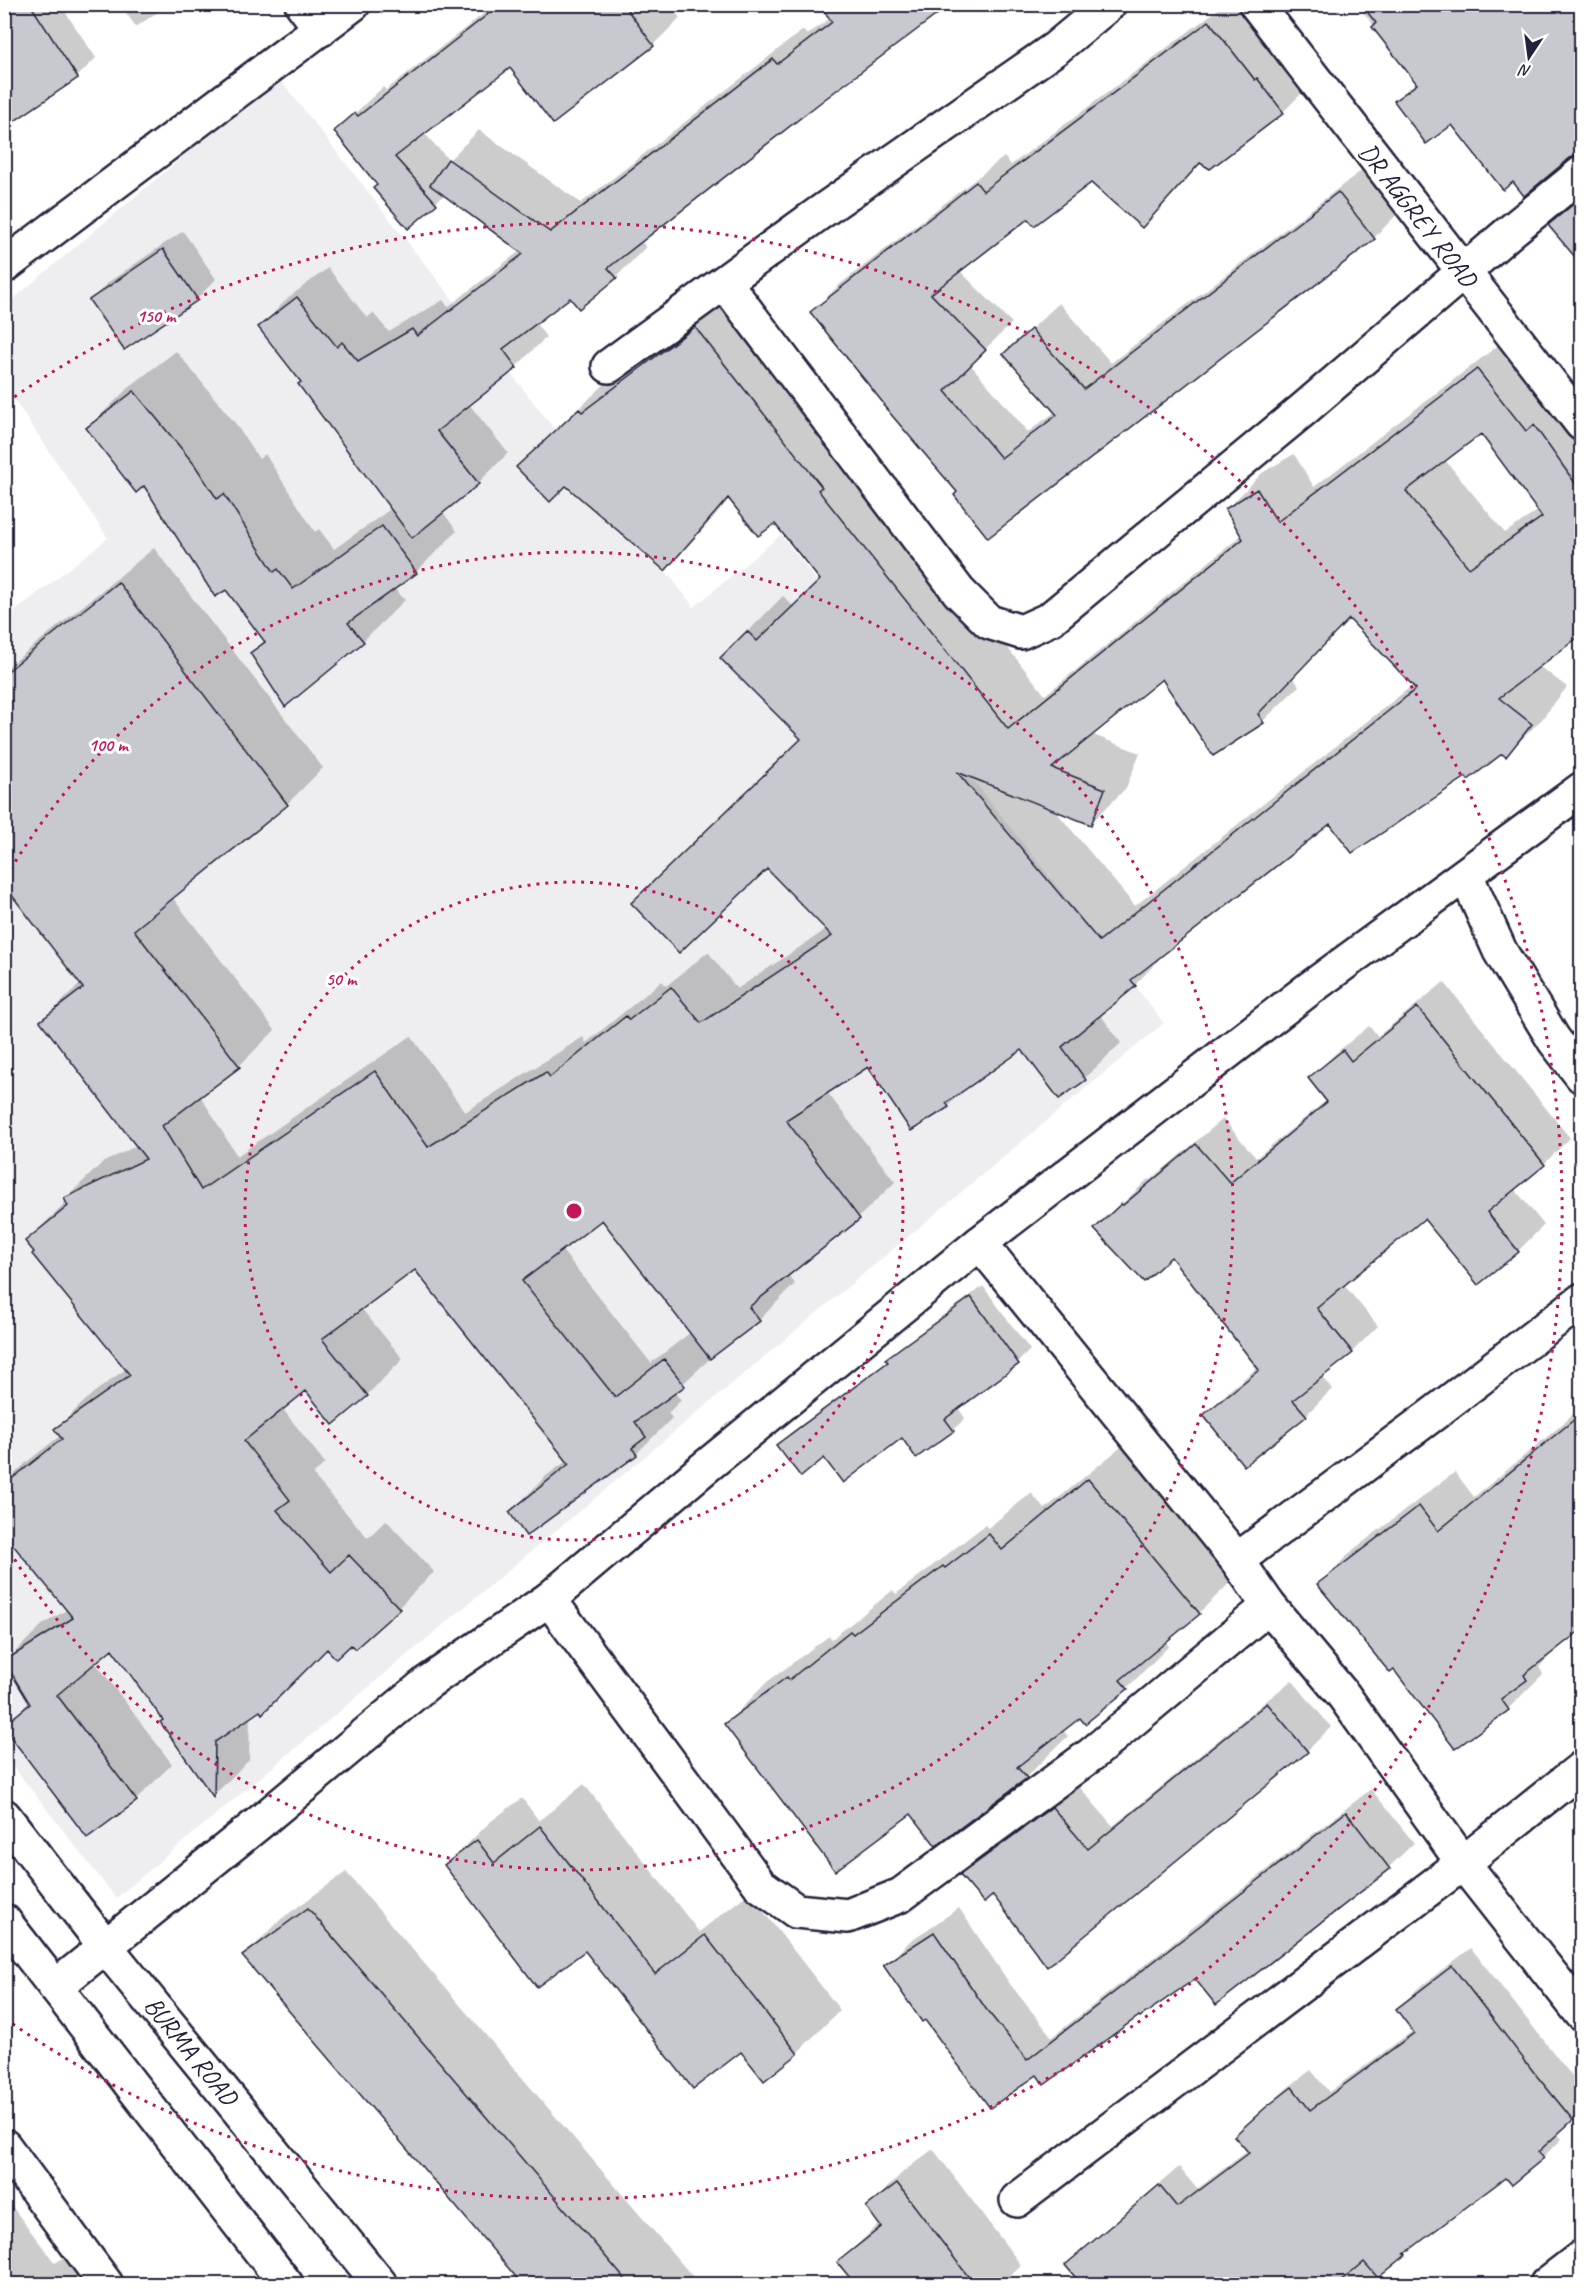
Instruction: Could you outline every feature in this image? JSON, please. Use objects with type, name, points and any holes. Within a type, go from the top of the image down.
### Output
[{"type":"street","points":[[7,259],[311,17],[353,4]]},
{"type":"street","points":[[609,366],[818,214],[1056,48],[1108,4]]},
{"type":"street","name":"DR AGGREY ROAD","points":[[1256,4],[1581,424]]},
{"type":"street","points":[[724,283],[959,592],[989,622],[1021,632],[1050,619],[1304,410],[1581,173]]},
{"type":"street","points":[[55,1987],[259,1824],[428,1683],[549,1599],[703,1469],[980,1243],[1309,989],[1581,789]]},
{"type":"street","points":[[1466,875],[1500,951],[1554,1040],[1581,1076]]},
{"type":"street","points":[[980,1243],[1237,1560],[1269,1606],[1344,1696],[1463,1863],[1581,2014]]},
{"type":"street","points":[[1237,1560],[1436,1412],[1581,1300]]},
{"type":"street","points":[[549,1599],[760,1886],[796,1911],[848,1916],[901,1895],[1092,1754],[1269,1606]]},
{"type":"street","points":[[1017,2200],[1463,1863],[1581,1768]]},
{"type":"street","name":"BURMA ROAD","points":[[4,1816],[105,1946],[380,2284]]},
{"type":"street","points":[[4,1921],[286,2284]]},
{"type":"street","points":[[4,2146],[106,2284]]},
{"type":"street","points":[[1547,2284],[1581,2258]]},
{"type":"shaded area","points":[[278,77],[694,607],[781,535],[1164,1023],[116,1898],[5,1756],[5,619],[108,538],[5,386],[5,306]]},
{"type":"building","points":[[4,4],[30,4],[78,78],[4,128]]},
{"type":"building","points":[[501,4],[623,4],[654,46],[553,124],[510,68],[395,157],[437,204],[408,229],[373,188],[377,185],[334,131],[355,113],[358,116]]},
{"type":"building","points":[[819,4],[951,4],[608,268],[617,278],[579,309],[570,298],[503,349],[517,368],[437,431],[479,484],[412,538],[298,384],[301,382],[258,327],[297,297],[337,347],[342,342],[358,361],[412,329],[417,336],[523,254],[430,185],[448,159],[550,232],[773,59],[777,64],[832,22]]},
{"type":"building","points":[[1361,4],[1581,4],[1581,155],[1570,158],[1524,196],[1513,182],[1503,190],[1452,125],[1426,144],[1394,101],[1417,84],[1372,27],[1376,23]]},
{"type":"building","points":[[1209,21],[1284,113],[1210,169],[1200,163],[1142,228],[1091,183],[1034,226],[1028,219],[931,294],[986,350],[945,391],[1001,458],[1057,415],[1003,354],[1031,329],[1084,389],[1338,192],[1375,239],[988,538],[954,495],[957,492],[883,405],[810,312],[976,182],[983,191]]},
{"type":"building","points":[[1581,198],[1581,264],[1548,225]]},
{"type":"building","points":[[163,249],[198,300],[124,350],[89,300]]},
{"type":"building","points":[[695,327],[822,487],[818,490],[1008,729],[1243,539],[1225,509],[1257,489],[1277,522],[1477,369],[1526,431],[1534,425],[1581,489],[1581,635],[1499,698],[1532,724],[1506,757],[1502,754],[1468,780],[1466,777],[1352,853],[1330,824],[1131,980],[1136,986],[1062,1047],[1086,1080],[1059,1099],[1022,1050],[946,1103],[949,1107],[911,1131],[868,1067],[786,1120],[860,1219],[749,1307],[760,1321],[710,1359],[602,1220],[522,1281],[615,1397],[664,1359],[685,1386],[635,1422],[646,1437],[632,1448],[637,1455],[526,1536],[509,1512],[569,1464],[415,1270],[322,1339],[368,1396],[333,1425],[306,1391],[244,1441],[290,1500],[277,1510],[331,1572],[349,1555],[400,1609],[355,1649],[351,1645],[336,1659],[327,1649],[262,1714],[260,1711],[215,1742],[214,1798],[160,1722],[163,1720],[112,1649],[57,1695],[137,1801],[87,1838],[4,1728],[4,1725],[30,1704],[4,1661],[73,1618],[4,1534],[4,1485],[62,1439],[54,1429],[130,1375],[32,1254],[34,1252],[25,1241],[68,1206],[64,1198],[146,1159],[40,1021],[83,988],[4,885],[4,674],[118,582],[288,805],[134,930],[240,1067],[162,1126],[201,1190],[375,1071],[428,1147],[546,1072],[550,1077],[626,1016],[629,1020],[671,987],[701,1023],[832,936],[767,869],[679,953],[631,903],[801,739],[720,658],[747,631],[757,641],[820,580],[775,524],[758,536],[728,498],[665,571],[566,486],[550,502],[516,467],[579,409],[582,412]],"holes":[[[1481,434],[1542,517],[1469,568],[1406,491]],[[1349,619],[1416,689],[1099,941],[957,772],[1091,825],[1105,789],[1052,768],[1162,679],[1213,756],[1264,723],[1258,714]]]},
{"type":"building","points":[[134,391],[194,464],[217,499],[224,494],[274,572],[278,569],[293,589],[382,526],[417,573],[348,623],[364,642],[285,707],[250,653],[265,642],[226,590],[215,597],[144,486],[136,493],[86,428]]},
{"type":"building","points":[[1417,1007],[1545,1165],[1487,1212],[1519,1252],[1478,1285],[1424,1219],[1317,1308],[1353,1353],[1293,1400],[1307,1416],[1244,1466],[1203,1415],[1259,1370],[1171,1257],[1144,1282],[1094,1229],[1121,1204],[1123,1205],[1196,1144],[1230,1183],[1327,1102],[1308,1078],[1343,1050],[1351,1061]]},
{"type":"building","points":[[971,1297],[1019,1364],[945,1419],[954,1431],[916,1458],[902,1438],[843,1483],[824,1458],[801,1477],[776,1445],[888,1362],[885,1359]]},
{"type":"building","points":[[1581,1414],[1581,1630],[1524,1675],[1527,1680],[1501,1699],[1509,1710],[1455,1749],[1394,1670],[1390,1673],[1317,1584],[1419,1506],[1438,1531]]},
{"type":"building","points":[[1088,1479],[1200,1614],[1120,1680],[1128,1689],[1085,1724],[1080,1718],[1017,1767],[1027,1778],[936,1846],[911,1814],[835,1871],[724,1724],[787,1677],[789,1680],[850,1631],[853,1634],[989,1534],[1002,1550]]},
{"type":"building","points":[[1267,1703],[1308,1752],[1047,1967],[993,1895],[984,1903],[960,1875],[1052,1807],[1088,1849]]},
{"type":"building","points":[[1346,1812],[1390,1869],[1216,2005],[1195,1979],[1139,2016],[1044,2085],[1037,2075],[990,2108],[925,2020],[922,2022],[883,1965],[934,1932],[986,2009],[1027,2060]]},
{"type":"building","points":[[540,1826],[655,1974],[705,1935],[798,2054],[764,2081],[741,2052],[693,2089],[585,1951],[537,1987],[444,1865],[477,1840],[494,1863]]},
{"type":"building","points":[[308,1908],[629,2284],[522,2284],[242,1956]]},
{"type":"building","points":[[1452,1966],[1573,2120],[1538,2152],[1544,2158],[1511,2185],[1505,2178],[1404,2254],[1406,2255],[1378,2278],[1364,2262],[1338,2284],[1081,2284],[1065,2265],[1159,2185],[1177,2207],[1249,2153],[1234,2136],[1292,2087],[1310,2110],[1414,2033],[1396,2009]]},
{"type":"building","points":[[897,2183],[974,2284],[855,2284],[837,2262],[881,2227],[866,2207]]}]
